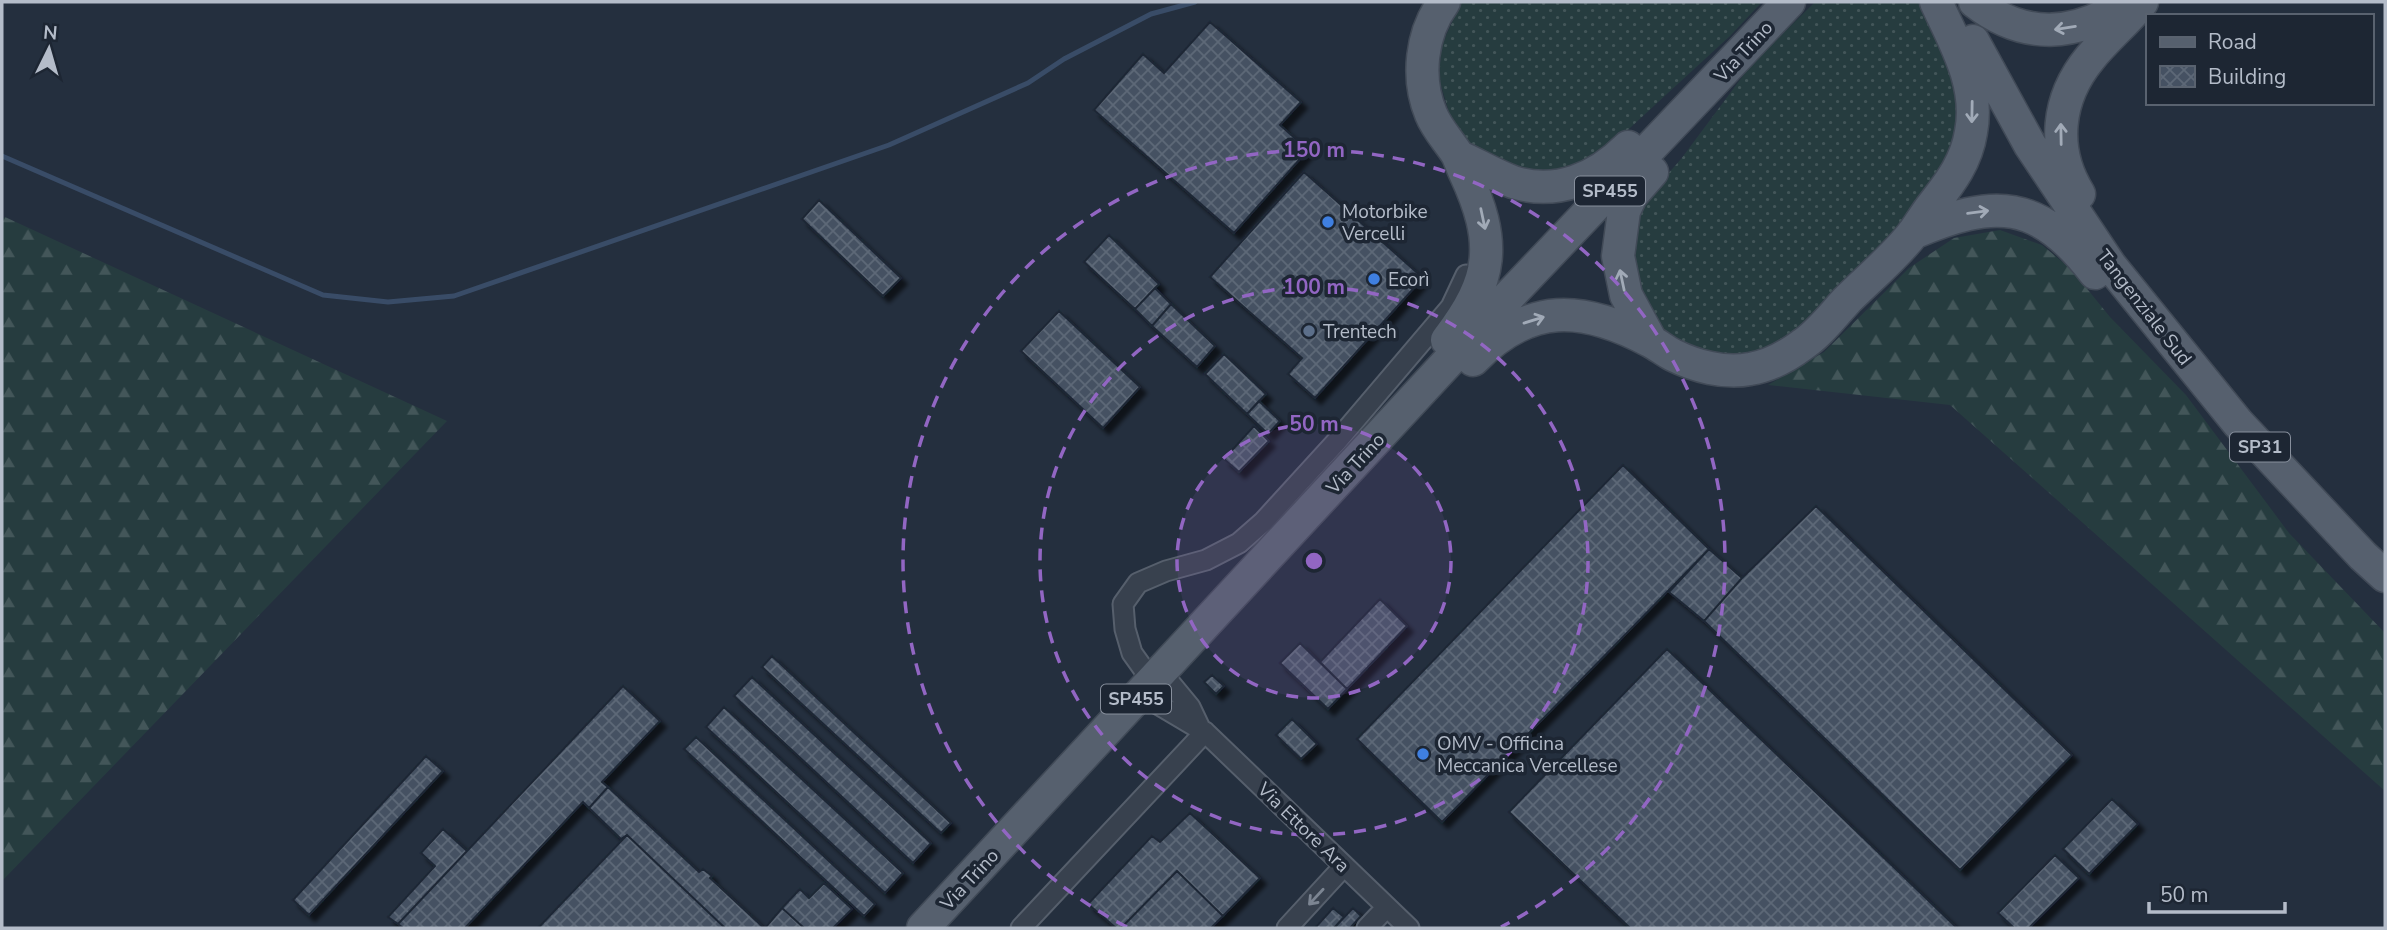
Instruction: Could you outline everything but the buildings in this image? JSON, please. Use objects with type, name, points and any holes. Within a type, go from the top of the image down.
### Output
[{"type":"main road","points":[[1349,469],[1383,412],[1466,315],[1479,289],[1485,265],[1487,240],[1484,218],[1476,194],[1458,156],[1430,112],[1424,85],[1423,61],[1427,36],[1444,2]]},
{"type":"main road","name":"Via Trino","points":[[923,928],[1510,295],[1789,2]]},
{"type":"main road","points":[[1349,469],[1405,432],[1491,342],[1509,329],[1531,320],[1571,314],[1594,317],[1651,341],[1697,366],[1723,370],[1748,370],[1777,361],[1805,344],[1913,233],[1954,178],[1966,155],[1972,130],[1970,82],[1961,55],[1936,2]]},
{"type":"main road","name":"Tangenziale Sud","points":[[1954,2],[1994,82],[2030,145],[2110,265],[2238,424],[2385,576]]},
{"type":"main road","points":[[1975,2],[2008,22],[2034,29],[2057,30],[2101,18],[2127,2]]},
{"type":"main road","points":[[2110,265],[2102,229],[2067,170],[2062,155],[2061,121],[2070,88],[2078,74],[2142,2]]},
{"type":"main road","points":[[1458,156],[1516,183],[1543,186],[1567,184],[1591,177],[1611,164],[1660,114],[1710,87]]},
{"type":"main road","points":[[1651,341],[1633,311],[1621,276],[1618,256],[1624,211],[1631,196],[1675,145],[1710,87]]},
{"type":"main road","points":[[1913,233],[1956,216],[1980,211],[2024,214],[2059,232],[2078,251],[2116,300],[2146,310]]},
{"type":"street","points":[[1152,681],[1132,653],[1125,629],[1122,604],[1138,583],[1166,571],[1206,560],[1239,543],[1263,522],[1337,441],[1451,307],[1466,275]]},
{"type":"street","name":"Via Ettore Ara","points":[[1152,681],[1156,703],[1202,729],[1409,928]]},
{"type":"street","points":[[1021,928],[1202,729]]},
{"type":"street","points":[[1287,928],[1344,866]]},
{"type":"street","points":[[1367,928],[1387,907]]},
{"type":"green space","points":[[1461,2],[1762,2],[1730,36],[1593,162],[1557,175],[1525,172],[1490,159],[1468,142],[1451,119],[1439,79],[1441,47]]},
{"type":"green space","points":[[1815,2],[1922,2],[1959,90],[1960,129],[1945,179],[1901,231],[1787,342],[1748,356],[1696,353],[1666,335],[1630,284],[1631,238],[1643,202],[1681,159],[1751,65]]},
{"type":"green space","points":[[5,217],[447,421],[2,881],[2,220]]},
{"type":"green space","points":[[2000,230],[2042,245],[2071,269],[2110,317],[2186,395],[2289,533],[2385,633],[2385,791],[1950,405],[1768,385],[1824,352],[1909,268],[1954,238]]},
{"type":"waterway","points":[[2,156],[323,295],[388,302],[454,296],[889,145],[1028,83],[1064,59],[1151,14],[1195,2]]},
{"type":"place","name":"Motorbike Vercelli","points":[[1328,222]]},
{"type":"place","name":"Ecorì","points":[[1374,279]]},
{"type":"place","name":"Trentech","points":[[1309,331]]},
{"type":"place","name":"OMV - Officina Meccanica Vercellese","points":[[1423,754]]}]
